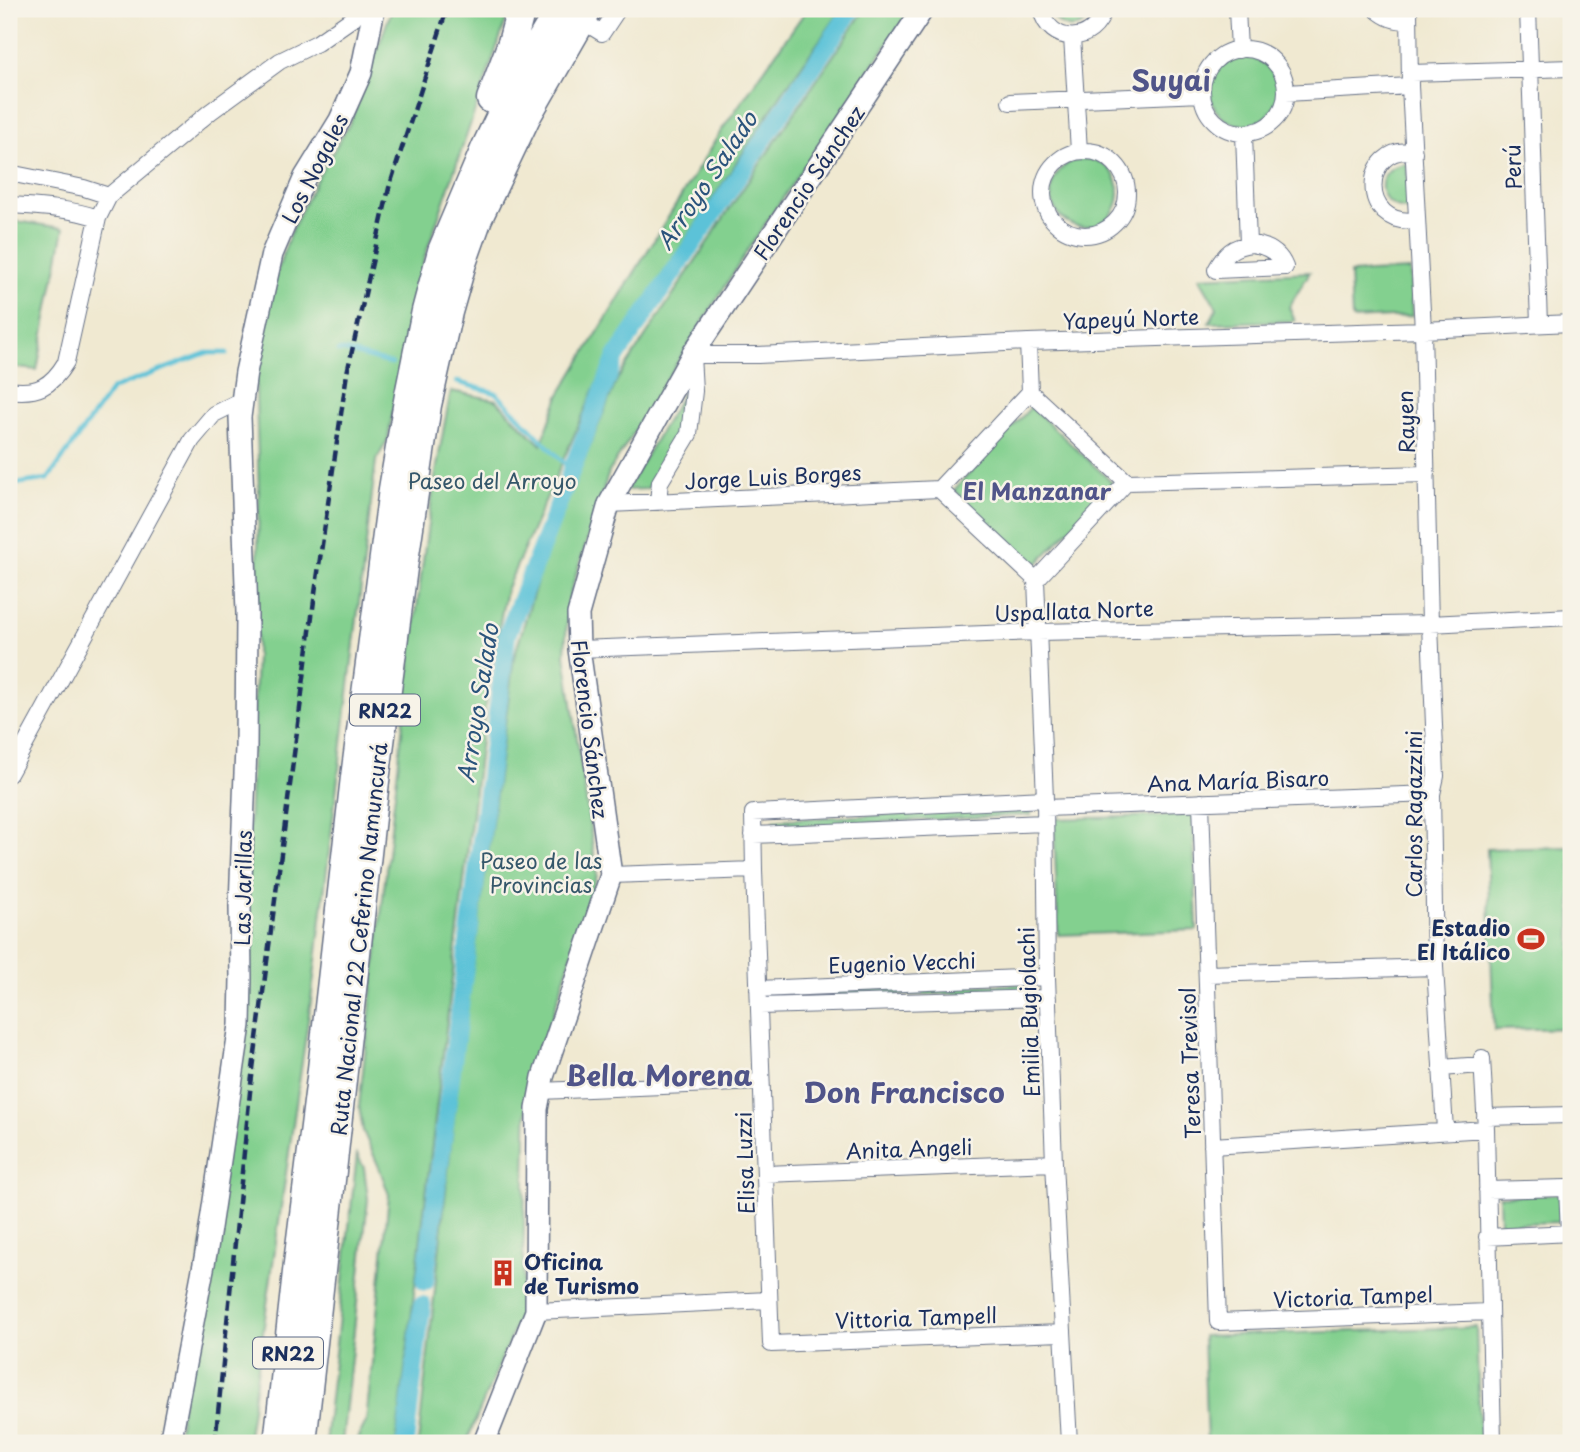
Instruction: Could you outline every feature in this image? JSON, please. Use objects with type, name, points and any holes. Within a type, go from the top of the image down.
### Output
[{"type":"highway","points":[[442,251],[521,9]]},
{"type":"highway","name":"Ruta Nacional 22 Ceferino Namuncurá","points":[[278,1443],[355,777],[393,489],[426,311],[442,251],[485,147],[514,88],[577,12]]},
{"type":"highway","name":"Ruta Nacional 22 Ceferino Namuncurá","points":[[302,1443],[375,781],[428,405],[448,312],[478,218],[577,12]]},
{"type":"highway","points":[[319,1443],[354,1121],[351,1002]]},
{"type":"street","points":[[9,390],[40,390],[57,377],[66,362],[98,218],[109,196],[210,112],[281,61],[317,43],[353,19],[361,9]]},
{"type":"street","name":"Los Nogales","points":[[255,328],[272,254],[305,177],[340,120],[361,72],[374,9]]},
{"type":"street","points":[[577,12],[602,33],[618,9]]},
{"type":"street","name":"Florencio Sánchez","points":[[484,1443],[536,1311],[537,1109],[543,1077],[611,874],[579,649],[578,614],[609,504],[692,355],[923,9]]},
{"type":"street","points":[[1041,9],[1046,23],[1054,31],[1072,37],[1094,29],[1104,9]]},
{"type":"street","points":[[1237,9],[1239,50]]},
{"type":"street","name":"Rayen","points":[[1376,9],[1395,21],[1409,15],[1423,330],[1430,624]]},
{"type":"street","name":"Perú","points":[[1528,9],[1539,324]]},
{"type":"street","points":[[1072,37],[1079,151]]},
{"type":"street","points":[[1249,49],[1274,61],[1282,73],[1286,93],[1280,113],[1272,123],[1260,131],[1244,134],[1220,127],[1210,117],[1202,94],[1204,77],[1211,65],[1222,55],[1249,49]]},
{"type":"street","points":[[1286,93],[1410,80],[1571,68]]},
{"type":"street","points":[[1010,102],[1202,94]]},
{"type":"street","points":[[1244,134],[1248,244]]},
{"type":"street","points":[[1079,151],[1100,153],[1110,159],[1119,168],[1128,191],[1126,204],[1113,225],[1088,235],[1074,234],[1061,228],[1051,218],[1043,192],[1045,178],[1052,166],[1063,156],[1079,151]]},
{"type":"street","points":[[1414,152],[1397,153],[1387,158],[1378,167],[1373,188],[1381,209],[1390,216],[1400,220],[1417,220]]},
{"type":"street","points":[[9,173],[85,188],[109,196]]},
{"type":"street","points":[[9,205],[61,208],[98,218]]},
{"type":"street","name":"Yapeyú Norte","points":[[692,355],[758,355],[1028,342],[1571,323]]},
{"type":"street","name":"Las Jarillas","points":[[170,1443],[206,1248],[240,1025],[247,613],[240,417],[255,328]]},
{"type":"street","points":[[1028,342],[1030,392],[1126,482],[1427,474]]},
{"type":"street","points":[[658,502],[660,482],[689,435],[695,391],[692,355]]},
{"type":"street","points":[[1030,392],[939,489],[1036,580],[1126,482]]},
{"type":"street","points":[[9,774],[192,440],[214,414],[242,400]]},
{"type":"street","name":"Jorge Luis Borges","points":[[609,504],[939,489]]},
{"type":"street","name":"Emilia Bugiolachi","points":[[1036,580],[1054,1163],[1069,1443]]},
{"type":"street","name":"Uspallata Norte","points":[[579,649],[1038,632],[1430,624],[1571,617]]},
{"type":"street","name":"Carlos Ragazzini","points":[[1430,624],[1436,775],[1432,794],[1435,967],[1445,1130]]},
{"type":"street","name":"Ana María Bisaro","points":[[753,835],[1045,810],[1432,794]]},
{"type":"street","name":"Teresa Trevisol","points":[[1201,802],[1218,1322]]},
{"type":"street","name":"Ana María Bisaro","points":[[753,813],[1045,810]]},
{"type":"street","name":"Elisa Luzzi","points":[[753,813],[771,1343]]},
{"type":"street","points":[[611,874],[754,870]]},
{"type":"street","points":[[1207,974],[1435,967]]},
{"type":"street","name":"Eugenio Vecchi","points":[[758,989],[1047,977]]},
{"type":"street","name":"Eugenio Vecchi","points":[[759,1006],[1048,998]]},
{"type":"street","points":[[1441,1068],[1482,1061],[1493,1443]]},
{"type":"street","points":[[540,1091],[761,1082]]},
{"type":"street","points":[[1212,1146],[1445,1130],[1485,1123],[1571,1115]]},
{"type":"street","name":"Anita Angeli","points":[[765,1174],[1054,1163]]},
{"type":"street","points":[[1487,1191],[1567,1188],[1570,1233],[1487,1237]]},
{"type":"street","points":[[536,1311],[769,1300]]},
{"type":"street","name":"Victoria Tampel","points":[[1218,1322],[1489,1312]]},
{"type":"street","name":"Vittoria Tampell","points":[[771,1343],[1062,1333]]},
{"type":"green space","points":[[392,9],[510,9],[424,259],[408,324],[388,439],[376,461],[312,993],[247,1443],[177,1443],[246,896],[256,657],[259,494],[256,360],[272,287],[290,234],[314,184],[351,121]]},
{"type":"green space","name":"Paseo del Arroyo","points":[[807,9],[842,9],[785,89],[609,356],[506,590],[487,690],[396,1443],[355,1443],[366,1422],[389,1195],[363,1131],[359,1106],[422,571],[451,391],[496,400],[541,445],[559,396],[721,131]]},
{"type":"green space","name":"Paseo de las Provincias","points":[[865,9],[911,9],[749,248],[609,472],[568,600],[565,655],[597,875],[527,1096],[522,1310],[466,1443],[418,1443],[459,1072],[514,657],[545,555],[617,380]]},
{"type":"green space","points":[[1050,9],[1095,9],[1085,23],[1072,27],[1059,23]]},
{"type":"green space","points":[[1244,57],[1257,60],[1268,67],[1275,78],[1278,91],[1275,104],[1268,115],[1257,122],[1244,125],[1231,122],[1220,115],[1213,104],[1210,91],[1213,78],[1220,67],[1231,60]]},
{"type":"green space","points":[[1085,159],[1098,162],[1109,169],[1116,180],[1119,193],[1116,206],[1109,217],[1098,224],[1085,227],[1072,224],[1061,217],[1054,206],[1051,193],[1054,180],[1061,169],[1072,162]]},
{"type":"green space","points":[[1407,164],[1409,209],[1389,203],[1382,187],[1388,172],[1396,166]]},
{"type":"green space","points":[[9,220],[64,228],[37,370],[9,367]]},
{"type":"green space","points":[[1410,270],[1412,316],[1352,319],[1350,273]]},
{"type":"green space","points":[[1310,272],[1289,307],[1295,321],[1209,323],[1217,308],[1199,277]]},
{"type":"green space","points":[[686,388],[680,432],[647,489],[626,490]]},
{"type":"green space","points":[[1031,407],[1113,483],[1035,566],[954,490]]},
{"type":"green space","points":[[1031,808],[1031,815],[773,827],[773,820]]},
{"type":"green space","points":[[1193,815],[1197,930],[1058,935],[1054,819]]},
{"type":"green space","name":"Estadio El Itálico","points":[[1571,847],[1571,1028],[1494,1030],[1487,849]]},
{"type":"green space","points":[[1031,984],[1032,991],[773,999],[773,992]]},
{"type":"green space","points":[[357,1154],[364,1168],[368,1199],[342,1443],[325,1443]]},
{"type":"green space","points":[[1560,1194],[1561,1222],[1500,1224],[1499,1196]]},
{"type":"green space","points":[[1476,1327],[1480,1443],[1207,1443],[1203,1336]]},
{"type":"waterway","name":"Arroyo Salado","points":[[425,1282],[507,635],[616,357],[852,9]]},
{"type":"waterway","points":[[338,351],[392,364]]},
{"type":"waterway","points":[[9,485],[48,479],[112,389],[206,353],[227,353]]},
{"type":"waterway","points":[[457,382],[496,393],[572,471]]},
{"type":"waterway","name":"Arroyo Salado","points":[[405,1443],[422,1305]]},
{"type":"railway","points":[[215,1443],[250,1092],[315,593],[347,373],[389,188],[447,9]]},
{"type":"place","name":"Estadio El Itálico","points":[[1531,939]]},
{"type":"place","name":"Oficina de Turismo","points":[[503,1273]]},
{"type":"district","name":"Suyai","points":[[1171,79]]},
{"type":"district","name":"El Manzanar","points":[[1037,490]]},
{"type":"district","name":"Bella Morena","points":[[659,1074]]},
{"type":"district","name":"Don Francisco","points":[[904,1091]]}]
